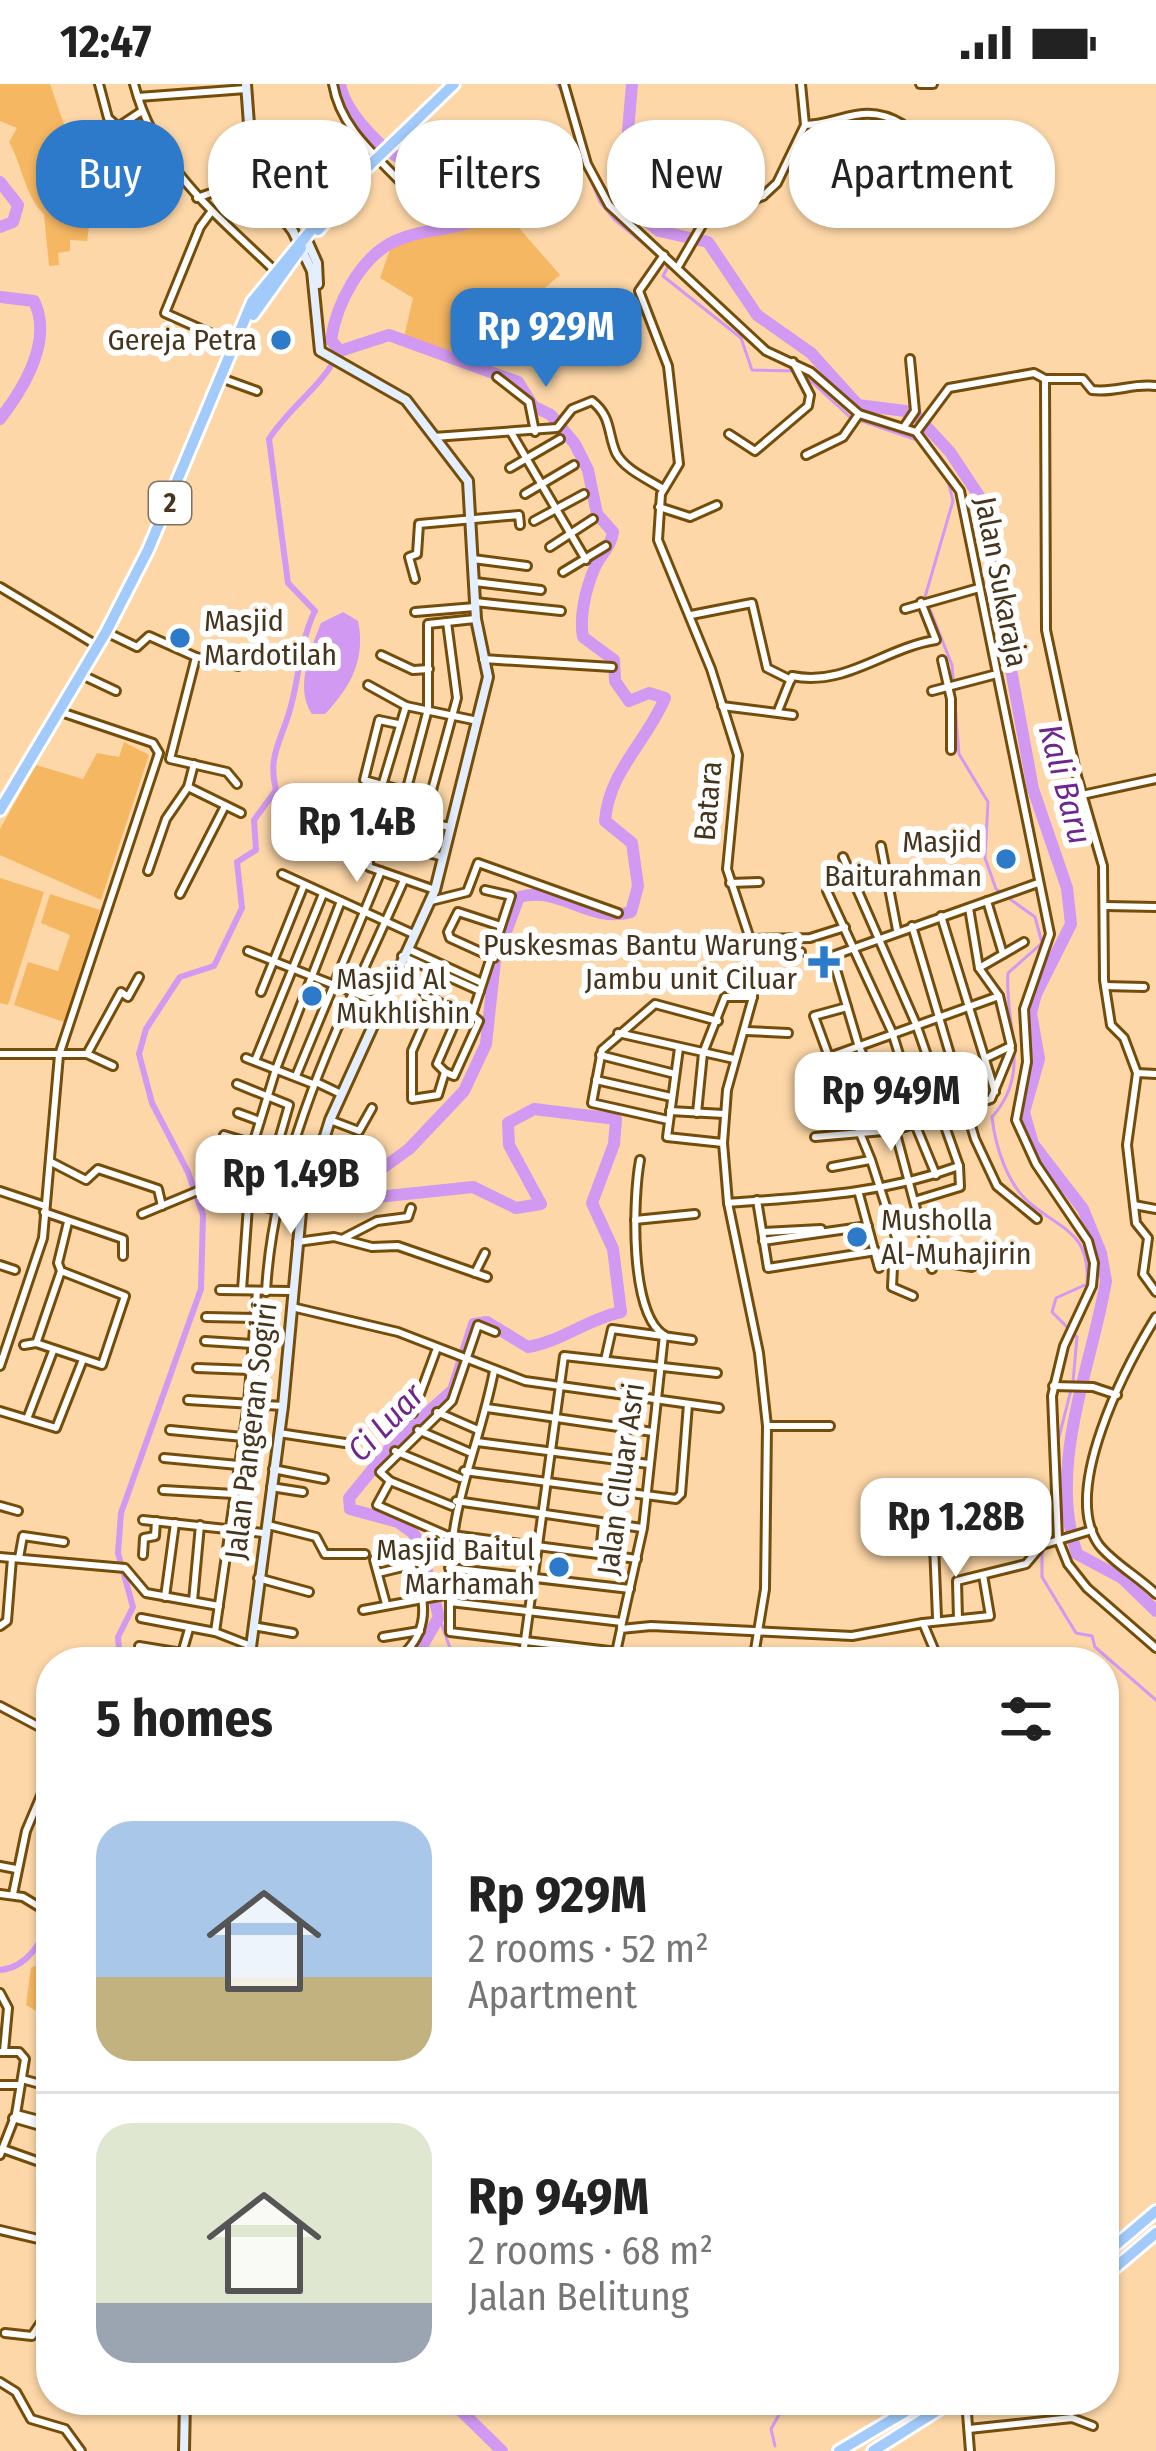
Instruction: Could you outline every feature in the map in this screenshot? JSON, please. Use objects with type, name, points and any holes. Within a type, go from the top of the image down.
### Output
[{"type":"highway","name":"2","points":[[0,810],[106,632],[164,516],[231,349],[274,270],[454,84]]},
{"type":"highway","name":"2","points":[[231,349],[301,239]]},
{"type":"highway","points":[[1119,2242],[1156,2211]]},
{"type":"highway","points":[[1119,2264],[1156,2233]]},
{"type":"highway","points":[[839,2451],[900,2415]]},
{"type":"highway","points":[[873,2451],[930,2415]]},
{"type":"street","points":[[98,84],[108,118],[118,127],[142,111]]},
{"type":"street","points":[[134,84],[163,157],[208,209]]},
{"type":"street","points":[[333,84],[343,118],[395,176]]},
{"type":"street","points":[[564,84],[596,184],[609,205],[662,257],[679,265],[766,351],[858,415],[918,429],[949,388],[1034,374],[1045,379],[1083,379],[1092,390],[1156,386]]},
{"type":"street","points":[[801,84],[805,120]]},
{"type":"street","points":[[920,84],[933,84]]},
{"type":"street","points":[[137,97],[246,87],[249,120]]},
{"type":"street","points":[[834,120],[843,113],[861,112],[888,120]]},
{"type":"street","points":[[765,194],[777,183],[789,158]]},
{"type":"street","points":[[197,198],[208,194]]},
{"type":"street","points":[[208,216],[165,314],[231,349]]},
{"type":"street","points":[[228,228],[274,270]]},
{"type":"street","points":[[292,228],[301,239]]},
{"type":"street","points":[[679,265],[701,228]]},
{"type":"street","name":"Jalan Pangeran Sogiri","points":[[251,1647],[283,1406],[296,1242],[306,1193],[330,1120],[411,933],[435,890],[488,677],[476,619],[468,481],[406,400],[323,356],[318,344],[317,287],[301,239]]},
{"type":"street","name":"Batara","points":[[662,257],[639,291],[666,360],[679,464],[658,507],[658,540],[691,616],[738,755],[739,788],[728,830],[730,884],[752,955],[753,997],[734,1060],[723,1143],[728,1203],[760,1353],[767,1426],[762,1628],[757,1647]]},
{"type":"street","points":[[906,423],[914,411],[910,359]]},
{"type":"street","points":[[729,434],[750,451],[763,446],[808,406],[810,395],[795,369]]},
{"type":"street","points":[[497,377],[529,402],[535,432]]},
{"type":"street","points":[[221,378],[256,391]]},
{"type":"street","points":[[1045,379],[1046,630],[1103,866],[1106,986],[1111,1025],[1124,1038],[1137,1073],[1127,1145],[1136,1223],[1148,1238],[1143,1274],[1156,1292]]},
{"type":"street","points":[[434,437],[535,432],[560,425],[572,409],[594,401],[608,415],[618,455],[664,489]]},
{"type":"street","points":[[806,455],[855,426],[858,415]]},
{"type":"street","name":"Jalan Sukaraja","points":[[918,429],[961,491],[994,674],[1050,934],[1024,1010],[1027,1062],[1016,1120],[1036,1164],[1088,1244],[1092,1286],[1067,1338],[1053,1386],[1058,1539],[1068,1564],[1087,1588],[1156,1648]]},
{"type":"street","points":[[512,434],[586,560]]},
{"type":"street","points":[[510,468],[560,439]]},
{"type":"street","points":[[525,494],[574,465]]},
{"type":"street","points":[[534,521],[584,494]]},
{"type":"street","points":[[658,507],[690,517],[717,505]]},
{"type":"street","points":[[415,579],[409,557],[417,554],[419,524],[519,515],[520,525]]},
{"type":"street","points":[[550,547],[593,520]]},
{"type":"street","points":[[563,572],[606,546]]},
{"type":"street","points":[[473,559],[527,566]]},
{"type":"street","points":[[475,582],[541,590]]},
{"type":"street","points":[[0,587],[98,646]]},
{"type":"street","points":[[905,609],[979,588]]},
{"type":"street","points":[[691,616],[752,603],[767,668],[791,678],[849,675],[907,644],[936,640],[924,600]]},
{"type":"street","points":[[415,612],[475,604],[561,610]]},
{"type":"street","points":[[406,792],[428,710],[428,624],[476,619]]},
{"type":"street","points":[[423,823],[457,685],[447,622]]},
{"type":"street","points":[[106,632],[137,647],[149,636],[196,657],[238,666]]},
{"type":"street","points":[[381,655],[413,670],[429,669]]},
{"type":"street","points":[[196,657],[170,757],[227,772],[238,784]]},
{"type":"street","points":[[483,659],[612,667]]},
{"type":"street","points":[[942,660],[953,685],[951,750]]},
{"type":"street","points":[[932,691],[994,674]]},
{"type":"street","points":[[82,675],[116,691]]},
{"type":"street","points":[[778,711],[791,678]]},
{"type":"street","points":[[368,685],[406,706],[478,721]]},
{"type":"street","points":[[382,786],[406,706]]},
{"type":"street","points":[[722,706],[793,715]]},
{"type":"street","points":[[0,1366],[4,1337],[43,1238],[58,1055],[159,753],[152,743],[60,712]]},
{"type":"street","points":[[398,724],[378,722],[364,780],[430,798]]},
{"type":"street","points":[[148,871],[166,818],[188,787],[194,764]]},
{"type":"street","points":[[1082,794],[1156,779]]},
{"type":"street","points":[[188,787],[241,813]]},
{"type":"street","points":[[180,893],[225,806]]},
{"type":"street","points":[[373,810],[450,827]]},
{"type":"street","points":[[392,844],[440,856]]},
{"type":"street","points":[[881,846],[897,930]]},
{"type":"street","points":[[369,848],[365,863],[435,890]]},
{"type":"street","points":[[843,857],[916,1024],[959,1166],[961,1187],[914,1201]]},
{"type":"street","points":[[431,901],[467,892],[478,863],[618,913]]},
{"type":"street","points":[[296,1076],[381,871]]},
{"type":"street","points":[[282,874],[411,933]]},
{"type":"street","points":[[215,1632],[248,1403],[255,1318],[280,1182],[304,1111],[404,880]]},
{"type":"street","points":[[730,884],[759,882]]},
{"type":"street","points":[[972,1268],[931,1264],[895,1130],[858,1045],[832,956],[1039,882]]},
{"type":"street","points":[[261,992],[304,885]]},
{"type":"street","points":[[472,1015],[494,958],[510,895],[485,890]]},
{"type":"street","points":[[826,891],[892,1032],[936,1175]]},
{"type":"street","points":[[323,894],[294,970],[250,1059],[344,1095]]},
{"type":"street","points":[[245,1170],[276,1070],[341,901]]},
{"type":"street","points":[[987,901],[1003,955]]},
{"type":"street","points":[[1106,906],[1156,907]]},
{"type":"street","points":[[969,907],[979,968],[999,996],[1011,1050],[997,1095]]},
{"type":"street","points":[[494,958],[450,938],[448,932],[458,912],[501,926]]},
{"type":"street","points":[[941,916],[997,1095]]},
{"type":"street","points":[[912,926],[964,1108],[998,1187],[1003,1186],[1037,1220]]},
{"type":"street","points":[[750,939],[810,938],[845,927]]},
{"type":"street","points":[[979,968],[1024,942]]},
{"type":"street","points":[[248,951],[380,1003]]},
{"type":"street","points":[[404,952],[481,987]]},
{"type":"street","points":[[752,955],[801,952]]},
{"type":"street","points":[[87,1054],[111,1006],[121,992],[128,998],[139,977]]},
{"type":"street","points":[[1106,986],[1144,987]]},
{"type":"street","points":[[424,996],[472,1015],[479,1021],[454,1076],[437,1064],[460,1011]]},
{"type":"street","points":[[697,1113],[703,1053],[727,996],[753,997]]},
{"type":"street","points":[[829,1057],[999,996]]},
{"type":"street","points":[[435,999],[412,1052],[409,1097],[435,1098],[445,1072]]},
{"type":"street","points":[[718,1021],[655,1004],[600,1054],[592,1103],[669,1115],[724,1114]]},
{"type":"street","points":[[847,1007],[814,1016],[871,1160],[902,1256],[892,1267],[892,1287],[913,1296]]},
{"type":"street","points":[[746,1031],[788,1034]]},
{"type":"street","points":[[618,1033],[734,1060]]},
{"type":"street","points":[[679,1048],[669,1138],[723,1143]]},
{"type":"street","points":[[986,1058],[1011,1050]]},
{"type":"street","points":[[0,1054],[87,1054],[113,1066]]},
{"type":"street","points":[[600,1054],[674,1074]]},
{"type":"street","points":[[1137,1073],[1156,1074]]},
{"type":"street","points":[[596,1080],[671,1096]]},
{"type":"street","points":[[237,1084],[304,1111]]},
{"type":"street","points":[[815,1137],[895,1130],[997,1095]]},
{"type":"street","points":[[242,1290],[249,1203],[289,1105]]},
{"type":"street","points":[[330,1120],[359,1131],[372,1108]]},
{"type":"street","points":[[238,1113],[260,1121]]},
{"type":"street","points":[[224,1135],[254,1144]]},
{"type":"street","points":[[213,1156],[306,1193]]},
{"type":"street","points":[[318,1160],[342,1166],[341,1180]]},
{"type":"street","points":[[640,1160],[635,1220],[646,1315],[664,1335]]},
{"type":"street","points":[[832,1167],[871,1160]]},
{"type":"street","points":[[51,1162],[86,1180],[98,1169],[158,1189],[162,1205]]},
{"type":"street","points":[[728,1203],[910,1186],[959,1166]]},
{"type":"street","points":[[142,1214],[212,1185],[249,1203],[275,1208]]},
{"type":"street","points":[[0,1192],[123,1240],[123,1256]]},
{"type":"street","points":[[859,1194],[879,1268]]},
{"type":"street","points":[[757,1200],[767,1268],[875,1251]]},
{"type":"street","points":[[1134,1205],[1156,1209]]},
{"type":"street","points":[[344,1238],[377,1221],[408,1217],[411,1208]]},
{"type":"street","points":[[635,1220],[695,1214]]},
{"type":"street","points":[[37,1343],[61,1271],[58,1263],[68,1222]]},
{"type":"street","points":[[762,1237],[868,1226]]},
{"type":"street","points":[[296,1242],[344,1238],[427,1254],[488,1277]]},
{"type":"street","points":[[475,1274],[485,1253]]},
{"type":"street","points":[[0,1265],[15,1270]]},
{"type":"street","points":[[24,1345],[37,1343],[102,1365],[125,1296],[61,1271]]},
{"type":"street","points":[[220,1290],[291,1291]]},
{"type":"street","points":[[292,1307],[398,1332],[494,1372],[719,1408]]},
{"type":"street","points":[[206,1317],[255,1318]]},
{"type":"street","points":[[1156,1317],[1117,1394],[1088,1470],[1092,1530],[1100,1547],[1156,1594]]},
{"type":"street","points":[[495,1332],[478,1325],[456,1393],[395,1451],[380,1472],[454,1503],[643,1528]]},
{"type":"street","points":[[605,1360],[609,1330],[692,1340]]},
{"type":"street","name":"Jalan CIluar Asri","points":[[619,1647],[643,1528],[664,1335]]},
{"type":"street","points":[[205,1342],[252,1344]]},
{"type":"street","points":[[412,1413],[437,1348]]},
{"type":"street","points":[[27,1419],[53,1351]]},
{"type":"street","points":[[523,1647],[539,1515],[566,1355],[717,1373]]},
{"type":"street","points":[[0,1411],[57,1427],[82,1362]]},
{"type":"street","points":[[196,1368],[250,1370]]},
{"type":"street","points":[[494,1372],[477,1442],[454,1503],[450,1632],[557,1647]]},
{"type":"street","points":[[1053,1386],[1117,1394]]},
{"type":"street","points":[[188,1400],[283,1406]]},
{"type":"street","points":[[395,1451],[462,1475],[676,1499],[681,1494],[688,1404]]},
{"type":"street","points":[[487,1408],[653,1432]]},
{"type":"street","points":[[437,1412],[478,1430]]},
{"type":"street","points":[[767,1426],[830,1426]]},
{"type":"street","points":[[170,1430],[243,1437]]},
{"type":"street","points":[[418,1430],[469,1452]]},
{"type":"street","points":[[279,1432],[345,1443]]},
{"type":"street","points":[[477,1442],[649,1464]]},
{"type":"street","points":[[164,1458],[238,1465]]},
{"type":"street","points":[[273,1469],[324,1479]]},
{"type":"street","points":[[390,1480],[378,1505],[450,1536],[638,1559]]},
{"type":"street","points":[[271,1487],[303,1492]]},
{"type":"street","points":[[163,1490],[234,1494]]},
{"type":"street","points":[[0,1506],[18,1511]]},
{"type":"street","points":[[143,1520],[264,1528],[316,1537],[325,1554],[365,1554]]},
{"type":"street","points":[[143,1556],[144,1538],[154,1536],[156,1521]]},
{"type":"street","points":[[165,1597],[175,1522]]},
{"type":"street","points":[[600,1554],[603,1523]]},
{"type":"street","points":[[193,1601],[200,1525]]},
{"type":"street","points":[[958,1619],[957,1581],[1026,1564],[1042,1545],[1092,1530]]},
{"type":"street","points":[[0,1626],[8,1621],[23,1536],[31,1533],[64,1542]]},
{"type":"street","points":[[934,1544],[938,1618]]},
{"type":"street","points":[[0,1557],[124,1568],[146,1593],[219,1606]]},
{"type":"street","points":[[374,1560],[386,1604]]},
{"type":"street","points":[[378,1573],[411,1565],[425,1597],[420,1631],[412,1647]]},
{"type":"street","points":[[449,1568],[629,1589]]},
{"type":"street","points":[[363,1610],[448,1597],[622,1626],[762,1628],[852,1636],[938,1618],[990,1615],[983,1574]]},
{"type":"street","points":[[258,1578],[309,1592]]},
{"type":"street","points":[[141,1618],[215,1632],[238,1647]]},
{"type":"street","points":[[923,1623],[933,1647]]},
{"type":"street","points":[[253,1626],[292,1633]]},
{"type":"street","points":[[184,1647],[190,1628]]},
{"type":"street","points":[[383,1637],[420,1631]]},
{"type":"street","points":[[140,1646],[146,1647]]},
{"type":"street","points":[[0,1706],[36,1724]]},
{"type":"street","points":[[13,1894],[16,1869],[36,1814]]},
{"type":"street","points":[[0,1866],[16,1869]]},
{"type":"street","points":[[0,1894],[13,1894],[36,1906]]},
{"type":"street","points":[[0,1993],[8,2008],[2,2052],[25,2056],[14,2118],[1,2152],[36,2162]]},
{"type":"street","points":[[0,2085],[36,2084]]},
{"type":"street","points":[[0,2120],[36,2123]]},
{"type":"street","points":[[0,2230],[36,2240]]},
{"type":"street","points":[[5,2333],[32,2336],[36,2331]]},
{"type":"street","points":[[0,2382],[16,2392],[32,2419],[65,2428],[81,2451]]},
{"type":"street","points":[[184,2451],[185,2415]]},
{"type":"street","points":[[967,2415],[970,2451]]},
{"type":"street","points":[[969,2429],[1072,2418],[1093,2426]]},
{"type":"shaded area","points":[[0,84],[50,84],[62,120],[36,120],[36,204],[9,142],[17,128],[0,121]]},
{"type":"shaded area","points":[[45,228],[89,228],[87,241],[70,240],[70,251],[58,253],[59,265],[49,266]]},
{"type":"shaded area","points":[[453,228],[519,228],[560,275],[463,358],[403,341],[413,298],[380,278],[393,241],[438,235]]},
{"type":"shaded area","points":[[343,612],[358,621],[358,660],[334,704],[325,714],[312,714],[304,692],[309,656],[321,623]]},
{"type":"shaded area","points":[[124,742],[149,755],[101,900],[0,855],[0,829],[36,765],[83,779],[97,753],[119,757]]},
{"type":"shaded area","points":[[0,878],[44,892],[8,1005],[0,1003]]},
{"type":"shaded area","points":[[50,894],[100,910],[64,1022],[14,1005],[28,962],[58,971],[70,935],[41,923]]},
{"type":"shaded area","points":[[36,1965],[36,2011],[26,2005],[31,1968]]},
{"type":"waterway","name":"Ci Luar","points":[[340,84],[357,119],[388,150],[410,163],[485,180],[495,186],[500,206],[471,222],[409,236],[382,248],[352,283],[331,340],[340,351],[389,335],[518,382],[533,406],[551,415],[575,444],[588,470],[597,514],[613,532],[586,593],[583,637],[614,660],[615,681],[629,701],[649,693],[665,698],[613,787],[605,821],[632,843],[638,886],[631,912],[602,913],[548,896],[519,897],[495,961],[486,1044],[464,1091],[409,1149],[362,1183],[360,1193],[368,1198],[473,1187],[516,1208],[541,1204],[509,1145],[508,1123],[534,1109],[616,1119],[614,1144],[592,1203],[613,1249],[621,1312],[528,1347],[487,1322],[474,1324],[453,1390],[395,1442],[349,1498],[350,1509],[398,1522],[419,1541],[439,1617],[422,1647]]},
{"type":"waterway","points":[[557,84],[565,94]]},
{"type":"waterway","name":"Kali Baru","points":[[632,84],[622,201],[659,231],[708,242],[757,315],[811,353],[858,405],[913,412],[950,452],[979,496],[1033,789],[1067,888],[1071,924],[1031,1013],[1039,1059],[1024,1112],[1033,1144],[1083,1209],[1101,1253],[1106,1281],[1069,1452],[1069,1521],[1077,1554],[1122,1578],[1156,1611]]},
{"type":"waterway","points":[[585,166],[600,202],[614,219],[669,265],[663,276],[741,338],[752,370],[793,371]]},
{"type":"waterway","points":[[0,182],[18,205],[13,222],[0,227]]},
{"type":"waterway","points":[[0,297],[34,301],[40,332],[33,363],[0,419]]},
{"type":"waterway","points":[[119,1647],[118,1637],[133,1607],[118,1553],[121,1513],[201,1289],[203,1215],[188,1172],[152,1103],[139,1054],[146,1029],[180,977],[214,966],[242,908],[237,862],[256,850],[254,820],[276,790],[276,752],[315,611],[288,583],[269,439],[340,351]]},
{"type":"waterway","points":[[802,373],[850,417],[920,441]]},
{"type":"waterway","points":[[947,477],[953,501],[925,597],[952,665],[959,754],[988,802],[985,858],[996,889],[1035,917],[1042,943],[1008,973],[1014,1065],[1004,1100],[992,1117],[1015,1186],[1072,1235],[1087,1267],[1087,1284],[1056,1298],[1052,1312],[1077,1337],[1073,1382],[1057,1445]]},
{"type":"waterway","points":[[1048,1533],[1052,1512]]},
{"type":"waterway","points":[[1042,1552],[1042,1577],[1076,1633],[1092,1636],[1095,1647]]},
{"type":"waterway","points":[[439,1617],[450,1647]]},
{"type":"waterway","points":[[1119,1668],[1156,1700]]},
{"type":"waterway","points":[[0,1970],[18,1965],[36,1947]]},
{"type":"waterway","name":"Ci Luar","points":[[465,2415],[502,2451]]},
{"type":"waterway","points":[[775,2446],[771,2429],[779,2415]]},
{"type":"place","name":"Gereja Petra","points":[[281,340]]},
{"type":"place","name":"Masjid Mardotilah","points":[[180,638]]},
{"type":"place","name":"Masjid Baiturahman","points":[[1006,859]]},
{"type":"place","name":"Puskesmas Bantu Warung Jambu unit Ciluar","points":[[824,962]]},
{"type":"place","name":"Masjid Al Mukhlishin","points":[[312,996]]},
{"type":"place","name":"Musholla Al-Muhajirin","points":[[857,1237]]},
{"type":"place","name":"Masjid Baitul Marhamah","points":[[559,1567]]}]
